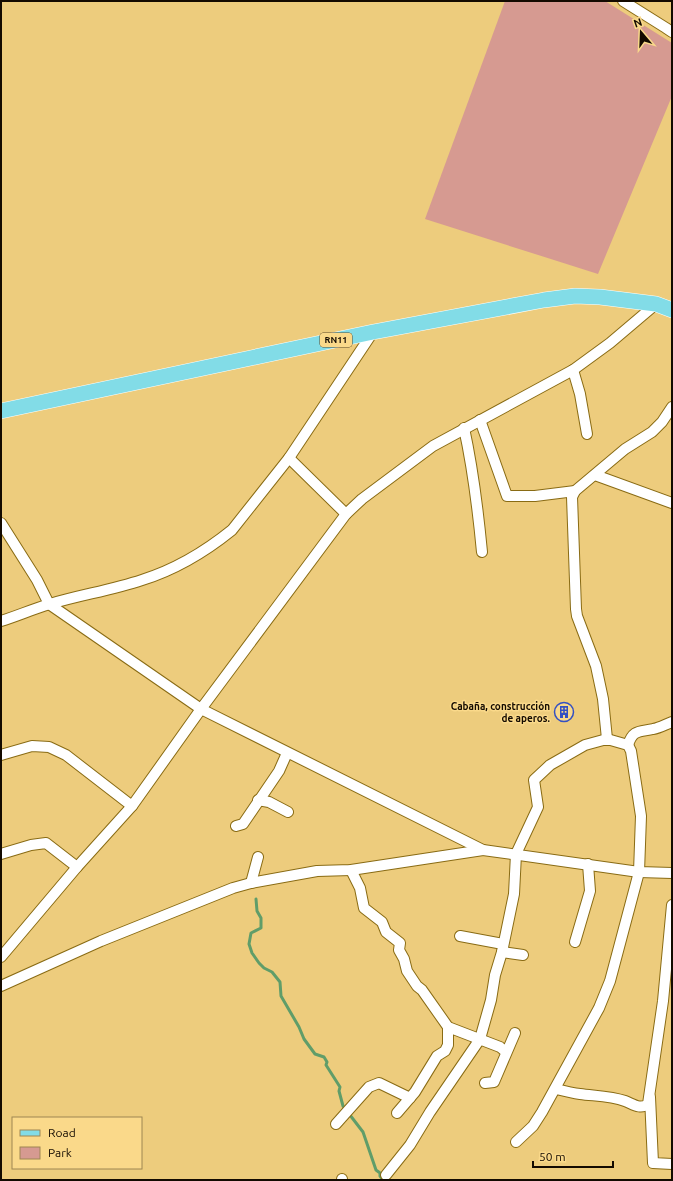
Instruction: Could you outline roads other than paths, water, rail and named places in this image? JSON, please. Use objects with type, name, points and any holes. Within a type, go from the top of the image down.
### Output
[{"type":"main road","name":"RN11","points":[[1,411],[373,332],[544,300],[575,296],[600,297],[656,304],[672,310]]},
{"type":"street","points":[[623,1],[672,32]]},
{"type":"street","points":[[1,956],[77,867],[132,806],[201,709],[346,514],[362,499],[433,446],[573,370],[610,343],[656,304]]},
{"type":"street","points":[[1,621],[49,604],[142,580],[166,571],[192,557],[232,530],[289,458],[373,332]]},
{"type":"street","points":[[573,370],[580,394],[587,434]]},
{"type":"street","points":[[607,739],[603,699],[596,666],[577,616],[572,497],[575,491],[625,449],[652,432],[662,422],[672,407]]},
{"type":"street","points":[[480,420],[508,496],[535,496],[575,491]]},
{"type":"street","points":[[464,428],[474,477],[482,552]]},
{"type":"street","points":[[289,458],[346,514]]},
{"type":"street","points":[[595,475],[672,503]]},
{"type":"street","points":[[1,523],[37,580],[49,604],[201,709],[483,850]]},
{"type":"street","points":[[516,1142],[533,1126],[556,1089],[599,1008],[610,981],[639,872],[641,816],[631,751],[628,745],[630,738],[635,732],[654,729],[672,722]]},
{"type":"street","points":[[386,1175],[410,1145],[430,1112],[480,1039],[491,1000],[495,975],[503,948],[514,894],[516,854],[538,807],[534,780],[550,765],[585,744],[607,739],[628,745]]},
{"type":"street","points":[[1,755],[32,746],[49,747],[66,755],[132,806]]},
{"type":"street","points":[[236,826],[243,824],[279,770],[287,753]]},
{"type":"street","points":[[258,800],[269,802],[288,812]]},
{"type":"street","points":[[1,854],[31,845],[46,843],[77,867]]},
{"type":"street","points":[[1,986],[101,940],[234,888],[251,883],[317,871],[351,870],[483,850],[639,872],[672,873]]},
{"type":"street","points":[[251,883],[258,857]]},
{"type":"street","points":[[575,942],[590,891],[588,864]]},
{"type":"street","points":[[351,870],[360,888],[364,908],[382,922],[386,932],[400,943],[398,950],[404,959],[407,971],[448,1027],[500,1047],[506,1052]]},
{"type":"street","points":[[556,1089],[578,1094],[623,1100],[637,1107],[644,1107],[648,1104],[663,1001],[672,905]]},
{"type":"street","points":[[460,936],[523,955]]},
{"type":"street","points":[[397,1112],[410,1098],[437,1056],[445,1051],[448,1045],[448,1027]]},
{"type":"street","points":[[485,1083],[494,1082],[515,1033]]},
{"type":"street","points":[[336,1124],[370,1086],[380,1083],[410,1098]]},
{"type":"street","points":[[650,1095],[653,1163],[672,1164]]},
{"type":"waterway","points":[[256,899],[257,911],[261,918],[261,928],[251,933],[249,944],[252,953],[259,963],[264,968],[272,972],[280,982],[281,996],[299,1027],[304,1039],[315,1054],[324,1057],[327,1062],[326,1065],[340,1087],[339,1091],[343,1106],[363,1132],[376,1170],[380,1173],[383,1180]]},
{"type":"place","name":"Cabaña, construcción de aperos.","points":[[564,712]]}]
